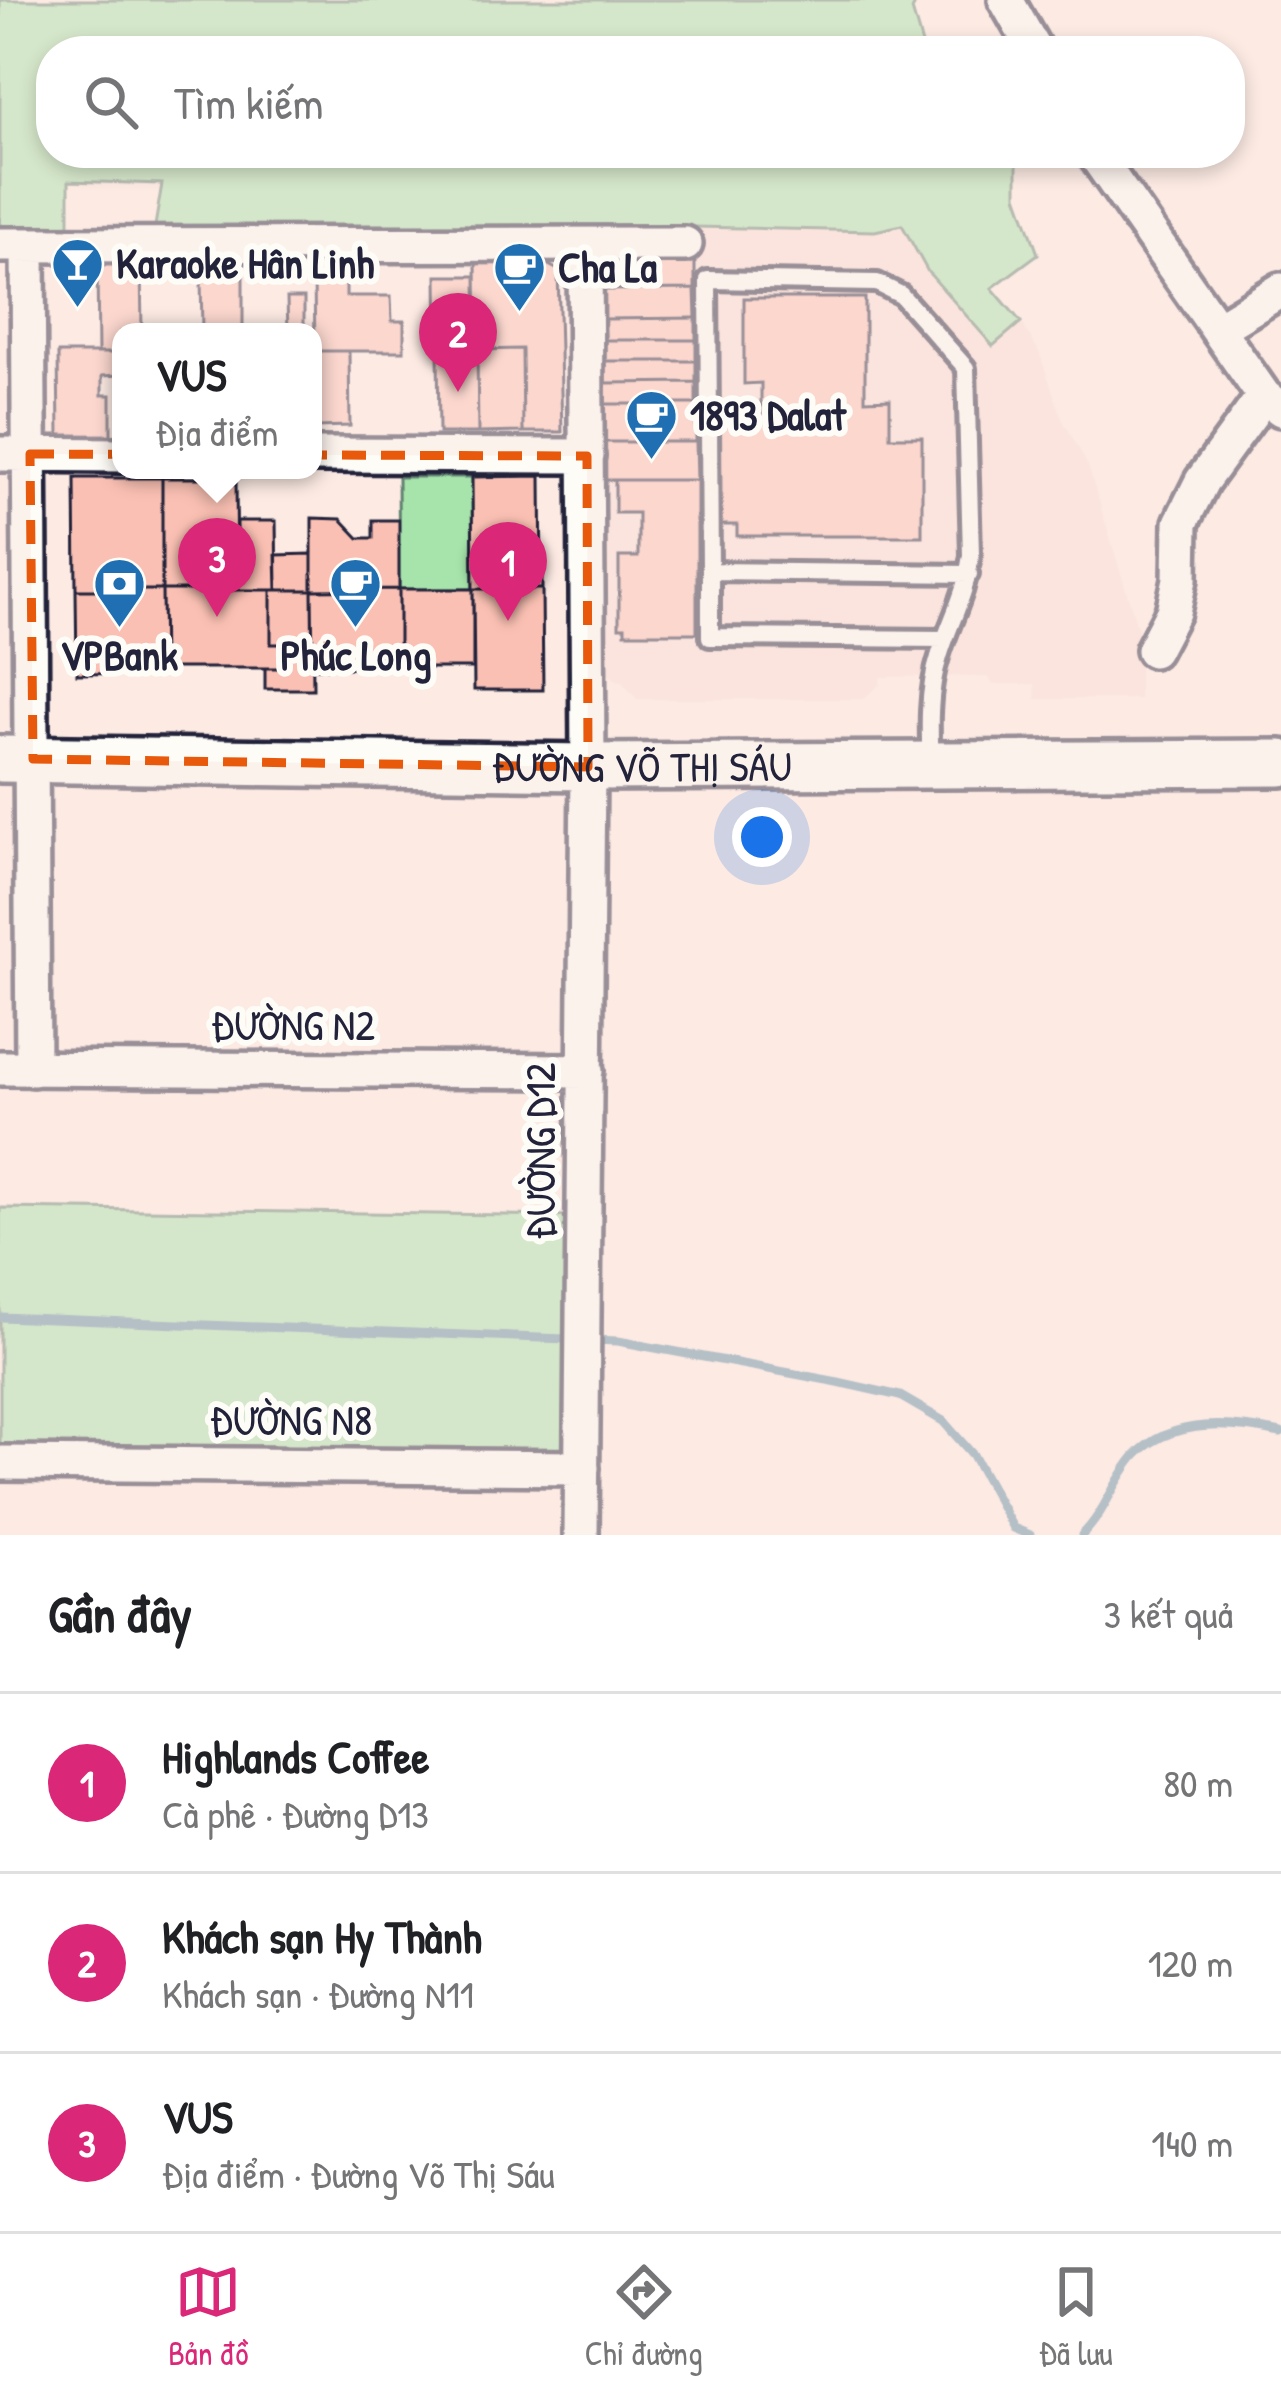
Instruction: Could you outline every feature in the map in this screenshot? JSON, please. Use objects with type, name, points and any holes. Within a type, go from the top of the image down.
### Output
[{"type":"main road","name":"ĐƯỜNG VÕ THỊ SÁU","points":[[16,759],[588,767],[1281,763]]},
{"type":"street","points":[[1006,0],[1026,36]]},
{"type":"street","points":[[1104,168],[1272,403],[1202,481],[1181,524],[1180,579],[1173,612],[1153,650]]},
{"type":"street","name":"ĐƯỜNG D12","points":[[581,1535],[588,767],[585,244]]},
{"type":"street","points":[[16,1068],[14,245],[685,244]]},
{"type":"street","points":[[1216,328],[1281,290]]},
{"type":"street","points":[[15,454],[112,454]]},
{"type":"street","points":[[322,455],[586,456]]},
{"type":"street","name":"ĐƯỜNG N2","points":[[16,1068],[586,1071]]},
{"type":"street","name":"ĐƯỜNG N8","points":[[0,1463],[582,1468]]},
{"type":"lane","points":[[932,765],[930,710],[945,639],[965,594],[968,574],[966,368],[901,295],[866,281],[708,280],[710,637],[945,639]]},
{"type":"lane","points":[[710,571],[968,574]]},
{"type":"highlighted area","points":[[30,454],[587,456],[588,767],[33,759]]},
{"type":"shaded area","points":[[902,225],[928,272],[992,345],[1021,322],[1039,352],[1062,419],[1088,466],[1139,633],[1139,699],[1036,699],[1035,684],[934,676],[880,677],[880,684],[863,699],[637,699],[607,674],[605,480],[697,480],[695,227],[875,231]]},
{"type":"green space","points":[[0,0],[917,0],[912,10],[920,36],[36,36],[36,168],[1017,168],[1017,195],[1038,254],[992,288],[1021,322],[993,346],[928,272],[902,225],[875,231],[155,226],[162,184],[69,181],[69,226],[0,226]]},
{"type":"green space","points":[[398,477],[472,477],[473,589],[399,589]]},
{"type":"green space","points":[[0,1208],[574,1216],[572,1457],[0,1452]]},
{"type":"building","points":[[604,261],[695,261],[695,289],[604,290]]},
{"type":"building","name":"Cha La","points":[[476,262],[543,262],[558,270],[562,432],[523,432],[522,349],[477,350]]},
{"type":"building","points":[[97,265],[141,265],[142,323],[112,323],[112,353],[98,353]]},
{"type":"building","points":[[201,276],[243,276],[243,323],[202,323]]},
{"type":"building","points":[[314,276],[346,276],[346,296],[391,296],[392,321],[404,321],[404,351],[322,351],[322,323],[315,323]]},
{"type":"building","points":[[437,276],[476,276],[477,350],[438,350]]},
{"type":"building","points":[[695,289],[696,318],[604,319],[604,290]]},
{"type":"building","points":[[287,298],[304,298],[304,323],[288,323]]},
{"type":"building","points":[[744,298],[865,298],[865,400],[890,399],[890,437],[922,437],[922,536],[737,536],[737,525],[717,525],[717,426],[761,425],[761,383],[744,384]]},
{"type":"building","points":[[696,318],[696,340],[605,340],[604,319]]},
{"type":"building","points":[[605,340],[696,340],[696,361],[605,361]]},
{"type":"building","points":[[522,349],[523,432],[478,433],[477,350]]},
{"type":"building","points":[[438,350],[477,350],[478,433],[439,433]]},
{"type":"building","points":[[322,351],[349,351],[350,426],[322,427]]},
{"type":"building","points":[[58,353],[112,353],[112,375],[102,376],[102,395],[111,395],[111,435],[59,436]]},
{"type":"building","points":[[605,361],[696,361],[696,382],[605,383]]},
{"type":"building","points":[[696,382],[696,404],[605,404],[605,383]]},
{"type":"building","points":[[605,404],[696,404],[696,442],[605,442]]},
{"type":"building","name":"1893 Dalat","points":[[605,442],[696,442],[697,480],[605,480]]},
{"type":"building","points":[[541,476],[542,589],[473,589],[472,477]]},
{"type":"building","points":[[75,478],[162,479],[162,590],[76,590]]},
{"type":"building","points":[[162,479],[236,479],[237,590],[162,590]]},
{"type":"building","points":[[615,480],[697,480],[697,633],[625,633],[625,627],[619,627],[619,557],[638,557],[638,513],[615,513]]},
{"type":"building","points":[[312,518],[341,519],[359,538],[373,538],[373,520],[399,520],[399,589],[312,590]]},
{"type":"building","points":[[237,521],[276,521],[277,590],[237,590]]},
{"type":"building","points":[[312,554],[312,590],[277,590],[276,555]]},
{"type":"building","points":[[399,589],[473,589],[473,668],[399,668]]},
{"type":"building","name":"Phúc Long","points":[[399,589],[399,668],[313,668],[312,590]]},
{"type":"building","points":[[473,589],[542,589],[543,690],[474,690]]},
{"type":"building","name":"VPBank","points":[[76,590],[162,590],[163,673],[77,674]]},
{"type":"building","points":[[162,590],[271,590],[271,644],[284,644],[284,668],[163,668]]},
{"type":"building","points":[[271,590],[312,590],[313,689],[265,689],[265,668],[284,668],[284,644],[271,644]]},
{"type":"waterway","points":[[0,1317],[618,1341],[838,1382],[900,1396],[943,1421],[973,1455],[1013,1528],[1030,1535]]},
{"type":"waterway","points":[[1082,1535],[1136,1455],[1167,1434],[1204,1426],[1281,1433]]},
{"type":"place","name":"Karaoke Hân Linh","points":[[77,309]]},
{"type":"place","name":"Cha La","points":[[519,313]]},
{"type":"place","name":"Khách sạn Hy Thành","points":[[458,392]]},
{"type":"place","name":"1893 Dalat","points":[[651,461]]},
{"type":"place","name":"VUS","points":[[217,617]]},
{"type":"place","name":"Highlands Coffee","points":[[508,621]]},
{"type":"place","name":"VPBank","points":[[119,629]]},
{"type":"place","name":"Phúc Long","points":[[356,629]]}]
